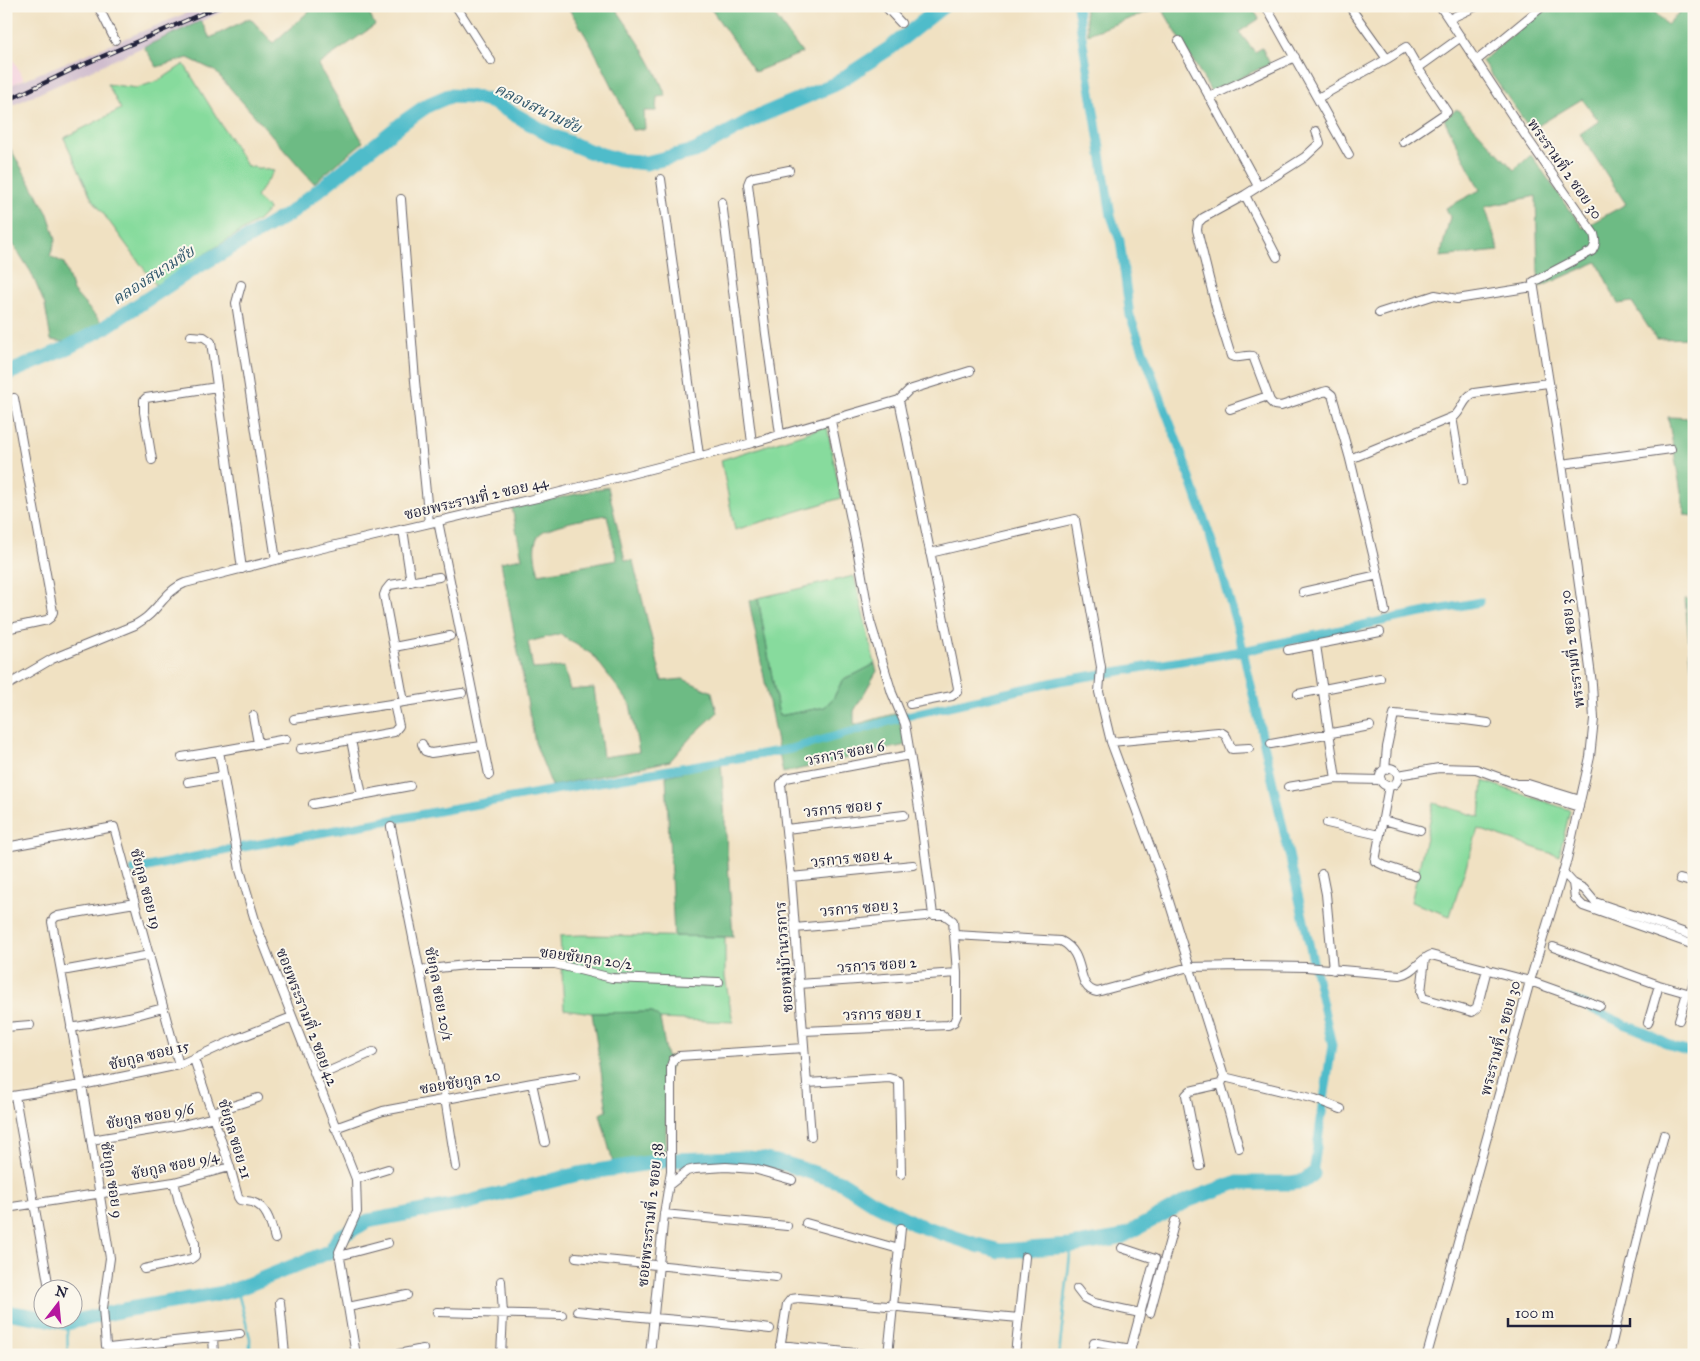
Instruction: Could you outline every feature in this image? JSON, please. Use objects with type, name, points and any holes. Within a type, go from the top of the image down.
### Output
[{"type":"street","points":[[98,6],[116,40]]},
{"type":"street","points":[[456,6],[491,61]]},
{"type":"street","points":[[885,6],[901,23]]},
{"type":"street","name":"พระรามที่ 2 ซอย 30","points":[[1427,1355],[1530,981],[1563,872],[1590,757],[1594,719],[1594,700],[1562,464],[1532,282],[1592,251],[1596,240],[1594,234],[1525,135],[1440,6]]},
{"type":"street","points":[[1449,19],[1476,6]]},
{"type":"street","points":[[1476,61],[1543,6]]},
{"type":"street","points":[[1268,10],[1349,155]]},
{"type":"street","points":[[1352,10],[1386,59]]},
{"type":"street","points":[[1418,68],[1460,37]]},
{"type":"street","points":[[1179,41],[1258,186]]},
{"type":"street","points":[[1318,98],[1406,47],[1447,112],[1403,142]]},
{"type":"street","points":[[1209,97],[1295,57]]},
{"type":"street","points":[[1316,131],[1321,141],[1319,146],[1244,195],[1203,218],[1198,223],[1198,230],[1217,311],[1231,356],[1236,358],[1253,356],[1255,358],[1270,401],[1274,405],[1281,406],[1323,392],[1332,395],[1355,474],[1385,611]]},
{"type":"street","points":[[780,434],[748,184],[750,179],[754,177],[789,170]]},
{"type":"street","points":[[661,180],[699,456]]},
{"type":"street","points":[[1244,195],[1277,257]]},
{"type":"street","points":[[401,199],[415,381],[430,523]]},
{"type":"street","points":[[722,202],[752,443]]},
{"type":"street","points":[[241,285],[236,303],[276,560]]},
{"type":"street","points":[[1379,313],[1435,295],[1457,298],[1533,287]]},
{"type":"street","points":[[191,336],[204,337],[211,342],[242,569]]},
{"type":"street","name":"ซอยพระรามที่ 2 ซอย 44","points":[[7,683],[52,659],[135,625],[148,616],[177,586],[194,580],[541,497],[752,443],[899,400],[909,390],[970,371]]},
{"type":"street","points":[[1350,459],[1452,417],[1459,412],[1469,395],[1474,393],[1548,382]]},
{"type":"street","points":[[152,460],[144,412],[144,400],[146,398],[217,387]]},
{"type":"street","points":[[1230,409],[1268,396]]},
{"type":"street","points":[[6,629],[47,620],[53,612],[14,398]]},
{"type":"street","points":[[899,400],[958,688],[957,692],[952,696],[910,704]]},
{"type":"street","points":[[1452,417],[1463,481]]},
{"type":"street","points":[[830,421],[870,621],[892,693],[905,724],[930,915]]},
{"type":"street","points":[[1562,464],[1671,449]]},
{"type":"street","points":[[930,553],[1075,519],[1101,667],[1099,692],[1111,742],[1161,876],[1222,1080],[1239,1148]]},
{"type":"street","points":[[438,521],[489,775]]},
{"type":"street","points":[[403,529],[411,582]]},
{"type":"street","points":[[1303,592],[1378,575]]},
{"type":"street","points":[[404,702],[384,595],[390,585],[439,577]]},
{"type":"street","points":[[1288,650],[1380,632]]},
{"type":"street","points":[[394,647],[450,636]]},
{"type":"street","points":[[1316,645],[1336,779]]},
{"type":"street","points":[[1298,694],[1380,678]]},
{"type":"street","points":[[294,719],[462,693]]},
{"type":"street","points":[[301,749],[394,732],[399,726],[394,704]]},
{"type":"street","points":[[1398,775],[1396,783],[1389,786],[1385,785],[1381,780],[1381,774],[1385,770],[1387,746],[1394,714],[1488,723]]},
{"type":"street","points":[[253,716],[258,743]]},
{"type":"street","points":[[1271,744],[1370,726]]},
{"type":"street","points":[[1111,742],[1218,732],[1227,736],[1232,749],[1249,748]]},
{"type":"street","points":[[182,757],[286,739]]},
{"type":"street","points":[[351,740],[362,795]]},
{"type":"street","points":[[422,744],[425,751],[431,753],[482,746]]},
{"type":"street","name":"ซอยพระรามที่ 2 ซอย 42","points":[[219,751],[235,848],[242,880],[257,927],[356,1179],[357,1212],[339,1256],[356,1355]]},
{"type":"street","name":"วรการ ซอย 6","points":[[786,778],[910,755]]},
{"type":"street","points":[[1398,775],[1439,768],[1476,769],[1517,784],[1525,790],[1580,804]]},
{"type":"street","points":[[1385,770],[1392,769],[1398,775]]},
{"type":"street","points":[[188,782],[223,776]]},
{"type":"street","name":"ซอยหมู่บ้านวรการ","points":[[786,778],[781,784],[781,791],[791,877],[811,1136]]},
{"type":"street","points":[[1288,787],[1336,779],[1381,780]]},
{"type":"street","points":[[313,804],[410,786]]},
{"type":"street","points":[[1389,786],[1375,860],[1385,866],[1415,876]]},
{"type":"street","name":"วรการ ซอย 5","points":[[786,829],[904,815]]},
{"type":"street","points":[[1383,820],[1420,830]]},
{"type":"street","points":[[1327,823],[1379,835]]},
{"type":"street","name":"ชัยกูล ซอย 20/1","points":[[391,827],[445,1098],[456,1167]]},
{"type":"street","name":"ชัยกูล ซอย 19","points":[[6,847],[114,828],[179,1065]]},
{"type":"street","name":"วรการ ซอย 4","points":[[791,877],[913,865]]},
{"type":"street","points":[[1563,872],[1584,889],[1590,899],[1602,905],[1694,936]]},
{"type":"street","points":[[1322,874],[1326,894],[1333,970]]},
{"type":"street","points":[[1680,879],[1694,883]]},
{"type":"street","points":[[1573,882],[1575,898],[1583,906],[1694,945]]},
{"type":"street","points":[[1583,906],[1590,899]]},
{"type":"street","name":"ชัยกูล ซอย 9","points":[[135,903],[58,916],[52,922],[82,1085],[110,1263],[103,1308],[106,1346],[127,1351],[240,1334]]},
{"type":"street","name":"วรการ ซอย 3","points":[[795,928],[944,915],[953,921],[955,935]]},
{"type":"street","points":[[957,972],[955,935],[1061,940],[1068,944],[1078,958],[1086,988],[1097,992],[1189,968],[1242,966],[1306,967],[1400,975],[1412,971],[1431,955],[1436,955],[1530,981],[1600,1006]]},
{"type":"street","points":[[1553,947],[1659,985],[1690,994]]},
{"type":"street","points":[[62,971],[150,956]]},
{"type":"street","points":[[1426,958],[1421,992],[1423,998],[1472,1012],[1477,1008],[1487,969]]},
{"type":"street","name":"ซอยชัยกูล 20/2","points":[[420,970],[474,964],[555,964],[612,978],[719,982]]},
{"type":"street","name":"วรการ ซอย 2","points":[[800,984],[957,972]]},
{"type":"street","name":"วรการ ซอย 1","points":[[803,1031],[948,1025],[954,1022],[957,1015],[957,972]]},
{"type":"street","points":[[1679,1020],[1694,981]]},
{"type":"street","points":[[1648,1023],[1659,985]]},
{"type":"street","points":[[71,1028],[129,1017],[163,1008]]},
{"type":"street","name":"ชัยกูล ซอย 15","points":[[6,1097],[82,1085],[179,1065],[194,1060],[250,1033],[292,1017]]},
{"type":"street","points":[[6,1027],[30,1025]]},
{"type":"street","name":"ซอยพระรามที่ 2 ซอย 38","points":[[650,1355],[658,1265],[671,1170],[670,1099],[671,1066],[673,1060],[679,1056],[804,1048]]},
{"type":"street","points":[[316,1077],[373,1052]]},
{"type":"street","name":"ชัยกูล ซอย 21","points":[[194,1060],[213,1114],[238,1197],[240,1200],[254,1202],[267,1213],[275,1239]]},
{"type":"street","name":"ซอยชัยกูล 20","points":[[335,1128],[383,1111],[445,1098],[575,1076]]},
{"type":"street","points":[[807,1083],[889,1078],[899,1081],[901,1174]]},
{"type":"street","points":[[1200,1166],[1186,1095],[1190,1091],[1222,1080],[1315,1099],[1341,1109]]},
{"type":"street","points":[[532,1083],[544,1142]]},
{"type":"street","points":[[15,1096],[47,1278]]},
{"type":"street","name":"ชัยกูล ซอย 9/6","points":[[91,1140],[183,1125],[258,1098]]},
{"type":"street","points":[[1609,1355],[1664,1135]]},
{"type":"street","name":"ชัยกูล ซอย 9/4","points":[[6,1208],[174,1182],[230,1167]]},
{"type":"street","points":[[669,1185],[687,1171],[726,1167],[754,1169],[792,1180]]},
{"type":"street","points":[[356,1179],[388,1169]]},
{"type":"street","points":[[144,1269],[191,1259],[195,1256],[195,1243],[179,1202],[174,1182]]},
{"type":"street","points":[[664,1214],[787,1226]]},
{"type":"street","points":[[1150,1313],[1175,1221]]},
{"type":"street","points":[[806,1223],[899,1249]]},
{"type":"street","points":[[888,1355],[902,1228]]},
{"type":"street","points":[[339,1256],[388,1243]]},
{"type":"street","points":[[1091,1355],[1094,1343],[1130,1352],[1155,1259],[1122,1248]]},
{"type":"street","points":[[576,1257],[776,1277]]},
{"type":"street","points":[[1015,1355],[1025,1257]]},
{"type":"street","points":[[1151,1270],[1161,1274]]},
{"type":"street","points":[[501,1281],[501,1355]]},
{"type":"street","points":[[1077,1289],[1084,1298],[1094,1303],[1140,1313]]},
{"type":"street","points":[[348,1307],[407,1296]]},
{"type":"street","points":[[779,1355],[787,1304],[791,1300],[799,1298],[1019,1318]]},
{"type":"street","points":[[280,1302],[285,1355]]},
{"type":"street","points":[[577,1311],[770,1329]]},
{"type":"street","points":[[437,1312],[562,1315]]},
{"type":"street","points":[[213,1337],[214,1355]]},
{"type":"street","points":[[780,1344],[874,1355]]},
{"type":"street","points":[[393,1355],[422,1349]]},
{"type":"shaded area","points":[[204,6],[235,6],[6,108],[6,87]]},
{"type":"shaded area","points":[[6,47],[24,79],[6,87]]},
{"type":"green space","points":[[315,6],[365,6],[375,25],[318,65],[363,142],[314,183],[215,71],[188,58],[157,67],[144,47],[201,21],[210,38],[250,18],[273,43]]},
{"type":"green space","points":[[567,6],[614,6],[650,61],[666,96],[657,97],[656,111],[644,111],[645,129],[632,130],[602,66]]},
{"type":"green space","points":[[709,6],[768,6],[802,53],[755,72]]},
{"type":"green space","points":[[1084,6],[1252,6],[1259,19],[1239,32],[1255,52],[1262,48],[1270,64],[1211,91],[1161,7],[1088,34]]},
{"type":"green space","points":[[1546,6],[1649,6],[1667,25],[1685,6],[1688,6],[1694,15],[1694,338],[1656,339],[1632,302],[1618,304],[1597,262],[1540,287],[1536,196],[1485,207],[1499,251],[1440,257],[1450,217],[1446,208],[1480,190],[1444,119],[1457,109],[1514,170],[1531,155],[1583,228],[1626,204],[1580,134],[1599,121],[1582,99],[1531,130],[1482,61]]},
{"type":"green space","points":[[184,64],[247,166],[274,171],[256,197],[269,209],[259,220],[156,285],[91,197],[64,138],[121,109],[107,84],[137,88],[160,80]]},
{"type":"green space","points":[[6,146],[10,148],[48,214],[56,239],[50,256],[64,263],[73,291],[101,322],[65,342],[51,340],[45,305],[31,272],[6,233]]},
{"type":"green space","points":[[1668,417],[1694,418],[1694,516],[1685,515]]},
{"type":"green space","points":[[827,426],[841,498],[735,530],[721,460]]},
{"type":"green space","points":[[608,487],[625,560],[633,561],[662,681],[683,679],[712,692],[717,713],[691,737],[670,761],[552,786],[535,743],[501,562],[522,558],[512,508]],"holes":[[[607,515],[617,560],[539,574],[535,544],[543,531],[560,525]],[[559,634],[593,655],[630,704],[639,752],[603,757],[594,688],[570,690],[564,667],[533,669],[528,642]]]},
{"type":"green space","points":[[854,576],[875,664],[842,681],[834,697],[825,707],[779,716],[758,598]]},
{"type":"green space","points":[[758,598],[779,716],[825,707],[834,697],[842,681],[875,664],[877,671],[854,711],[854,725],[897,713],[906,745],[783,773],[749,601]]},
{"type":"green space","points":[[1685,599],[1694,600],[1694,695]]},
{"type":"green space","points":[[721,762],[733,937],[674,936],[666,776]]},
{"type":"green space","points":[[1483,781],[1570,810],[1559,856],[1478,829],[1450,916],[1411,902],[1434,803],[1480,817]]},
{"type":"green space","points":[[560,936],[725,937],[725,977],[733,1022],[660,1019],[652,1012],[592,1013],[564,1009]]},
{"type":"green space","points":[[652,1012],[660,1019],[667,1057],[674,1057],[666,1079],[666,1146],[664,1154],[614,1167],[600,1114],[607,1110],[592,1013]]},
{"type":"waterway","name":"คลองสนามชัย","points":[[6,374],[63,350],[102,329],[190,271],[289,214],[405,121],[428,105],[449,96],[473,97],[493,102],[550,135],[589,151],[618,160],[646,163],[695,151],[757,117],[833,85],[890,48],[943,6]]},
{"type":"waterway","points":[[1077,6],[1111,216],[1120,241],[1130,316],[1181,452],[1213,545],[1239,633],[1332,1045],[1313,1174]]},
{"type":"waterway","points":[[134,870],[227,850],[791,749],[918,713],[1059,681],[1243,651],[1480,602]]},
{"type":"waterway","points":[[1569,998],[1649,1034],[1673,1047],[1694,1053]]},
{"type":"waterway","points":[[82,1320],[237,1289],[331,1251],[339,1237],[368,1221],[465,1203],[578,1174],[668,1160],[747,1158],[786,1164],[841,1182],[872,1202],[915,1224],[1000,1251],[1071,1246],[1119,1238],[1189,1200],[1235,1183],[1291,1183],[1304,1181],[1313,1174]]},
{"type":"waterway","points":[[1059,1355],[1071,1246]]},
{"type":"waterway","points":[[237,1289],[250,1338],[250,1355]]},
{"type":"waterway","points":[[6,1312],[32,1316]]},
{"type":"waterway","points":[[67,1328],[68,1355]]},
{"type":"railway","points":[[6,101],[80,66],[220,6]]}]
